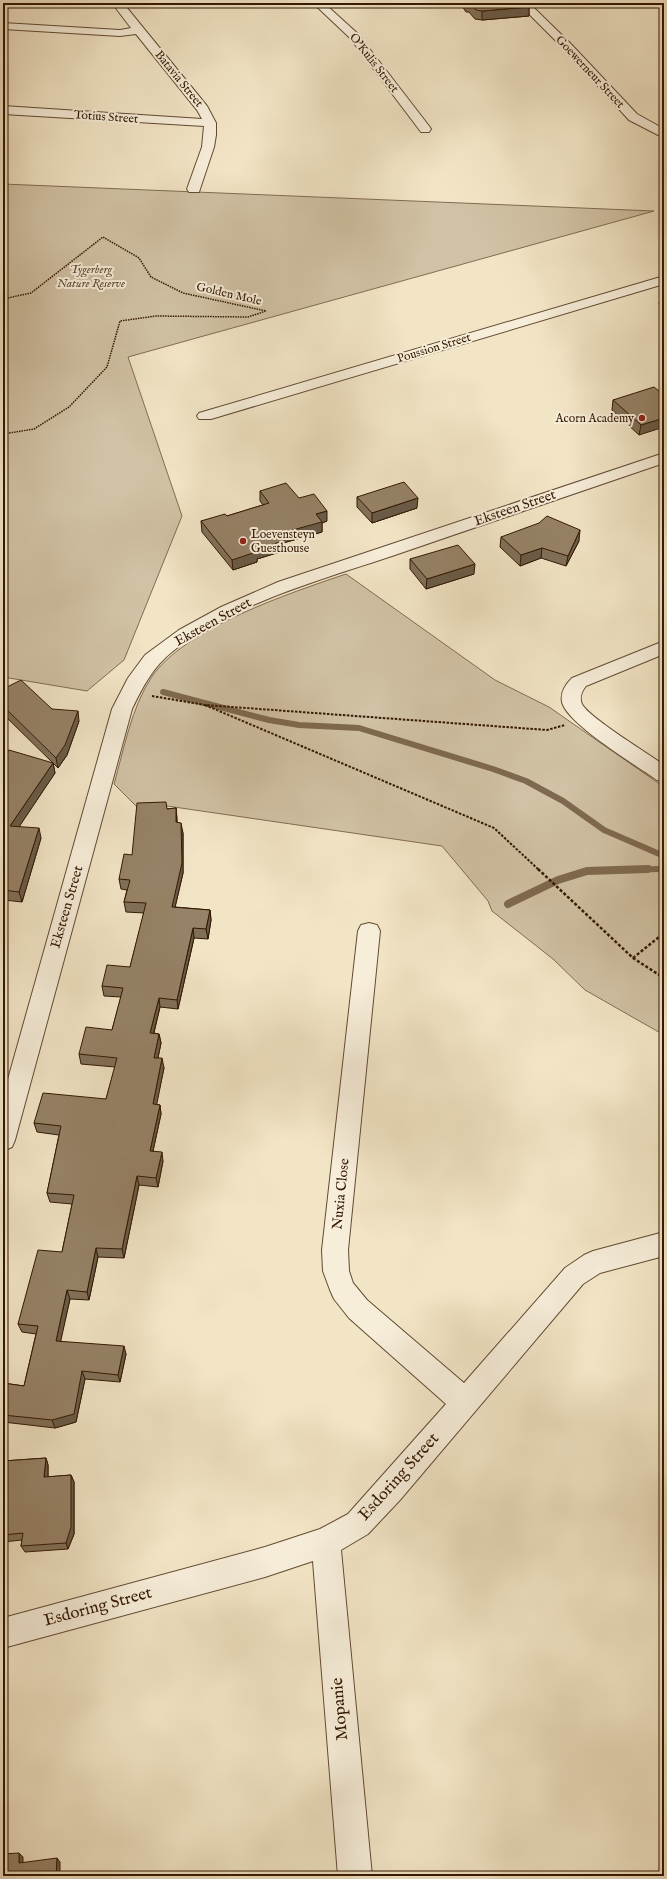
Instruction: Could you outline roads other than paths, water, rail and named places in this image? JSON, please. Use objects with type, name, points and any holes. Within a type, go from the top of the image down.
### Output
[{"type":"street","name":"Batavia Street","points":[[117,3],[199,103],[210,124],[208,147],[194,189]]},
{"type":"street","name":"O'Kulis Street","points":[[318,3],[354,36],[426,129]]},
{"type":"street","name":"Goewerneur Street","points":[[522,3],[571,49],[633,117],[664,134]]},
{"type":"street","points":[[3,26],[120,33],[139,30]]},
{"type":"street","name":"Totius Street","points":[[3,110],[210,124]]},
{"type":"street","name":"Poussion Street","points":[[205,416],[664,280]]},
{"type":"street","name":"Eksteen Street","points":[[3,1140],[122,709],[141,672],[161,651],[188,632],[243,603],[284,586],[664,458]]},
{"type":"street","points":[[664,647],[579,682],[573,689],[571,700],[573,707],[586,720],[664,775]]},
{"type":"street","name":"Nuxia Close","points":[[369,931],[335,1250],[336,1270],[343,1290],[358,1309],[465,1402]]},
{"type":"street","name":"Esdoring Street","points":[[3,1633],[265,1562],[326,1542],[358,1524],[390,1490],[547,1305],[574,1276],[584,1268],[594,1263],[664,1244]]},
{"type":"street","name":"Mopanie","points":[[326,1542],[355,1876]]},
{"type":"waterway","points":[[163,692],[269,720],[299,725],[359,728],[493,769],[526,781],[563,801],[604,830],[664,856]]},
{"type":"waterway","points":[[628,870],[648,869]]},
{"type":"waterway","points":[[628,870],[664,869]]},
{"type":"waterway","points":[[609,870],[628,870]]},
{"type":"waterway","points":[[508,904],[558,880],[587,871],[628,870]]},
{"type":"place","name":"Acorn Academy","points":[[642,418]]},
{"type":"place","name":"Loevensteyn Guesthouse","points":[[243,541]]},
{"type":"park label","name":"Tygerberg Nature Reserve","points":[[91,276]]}]
